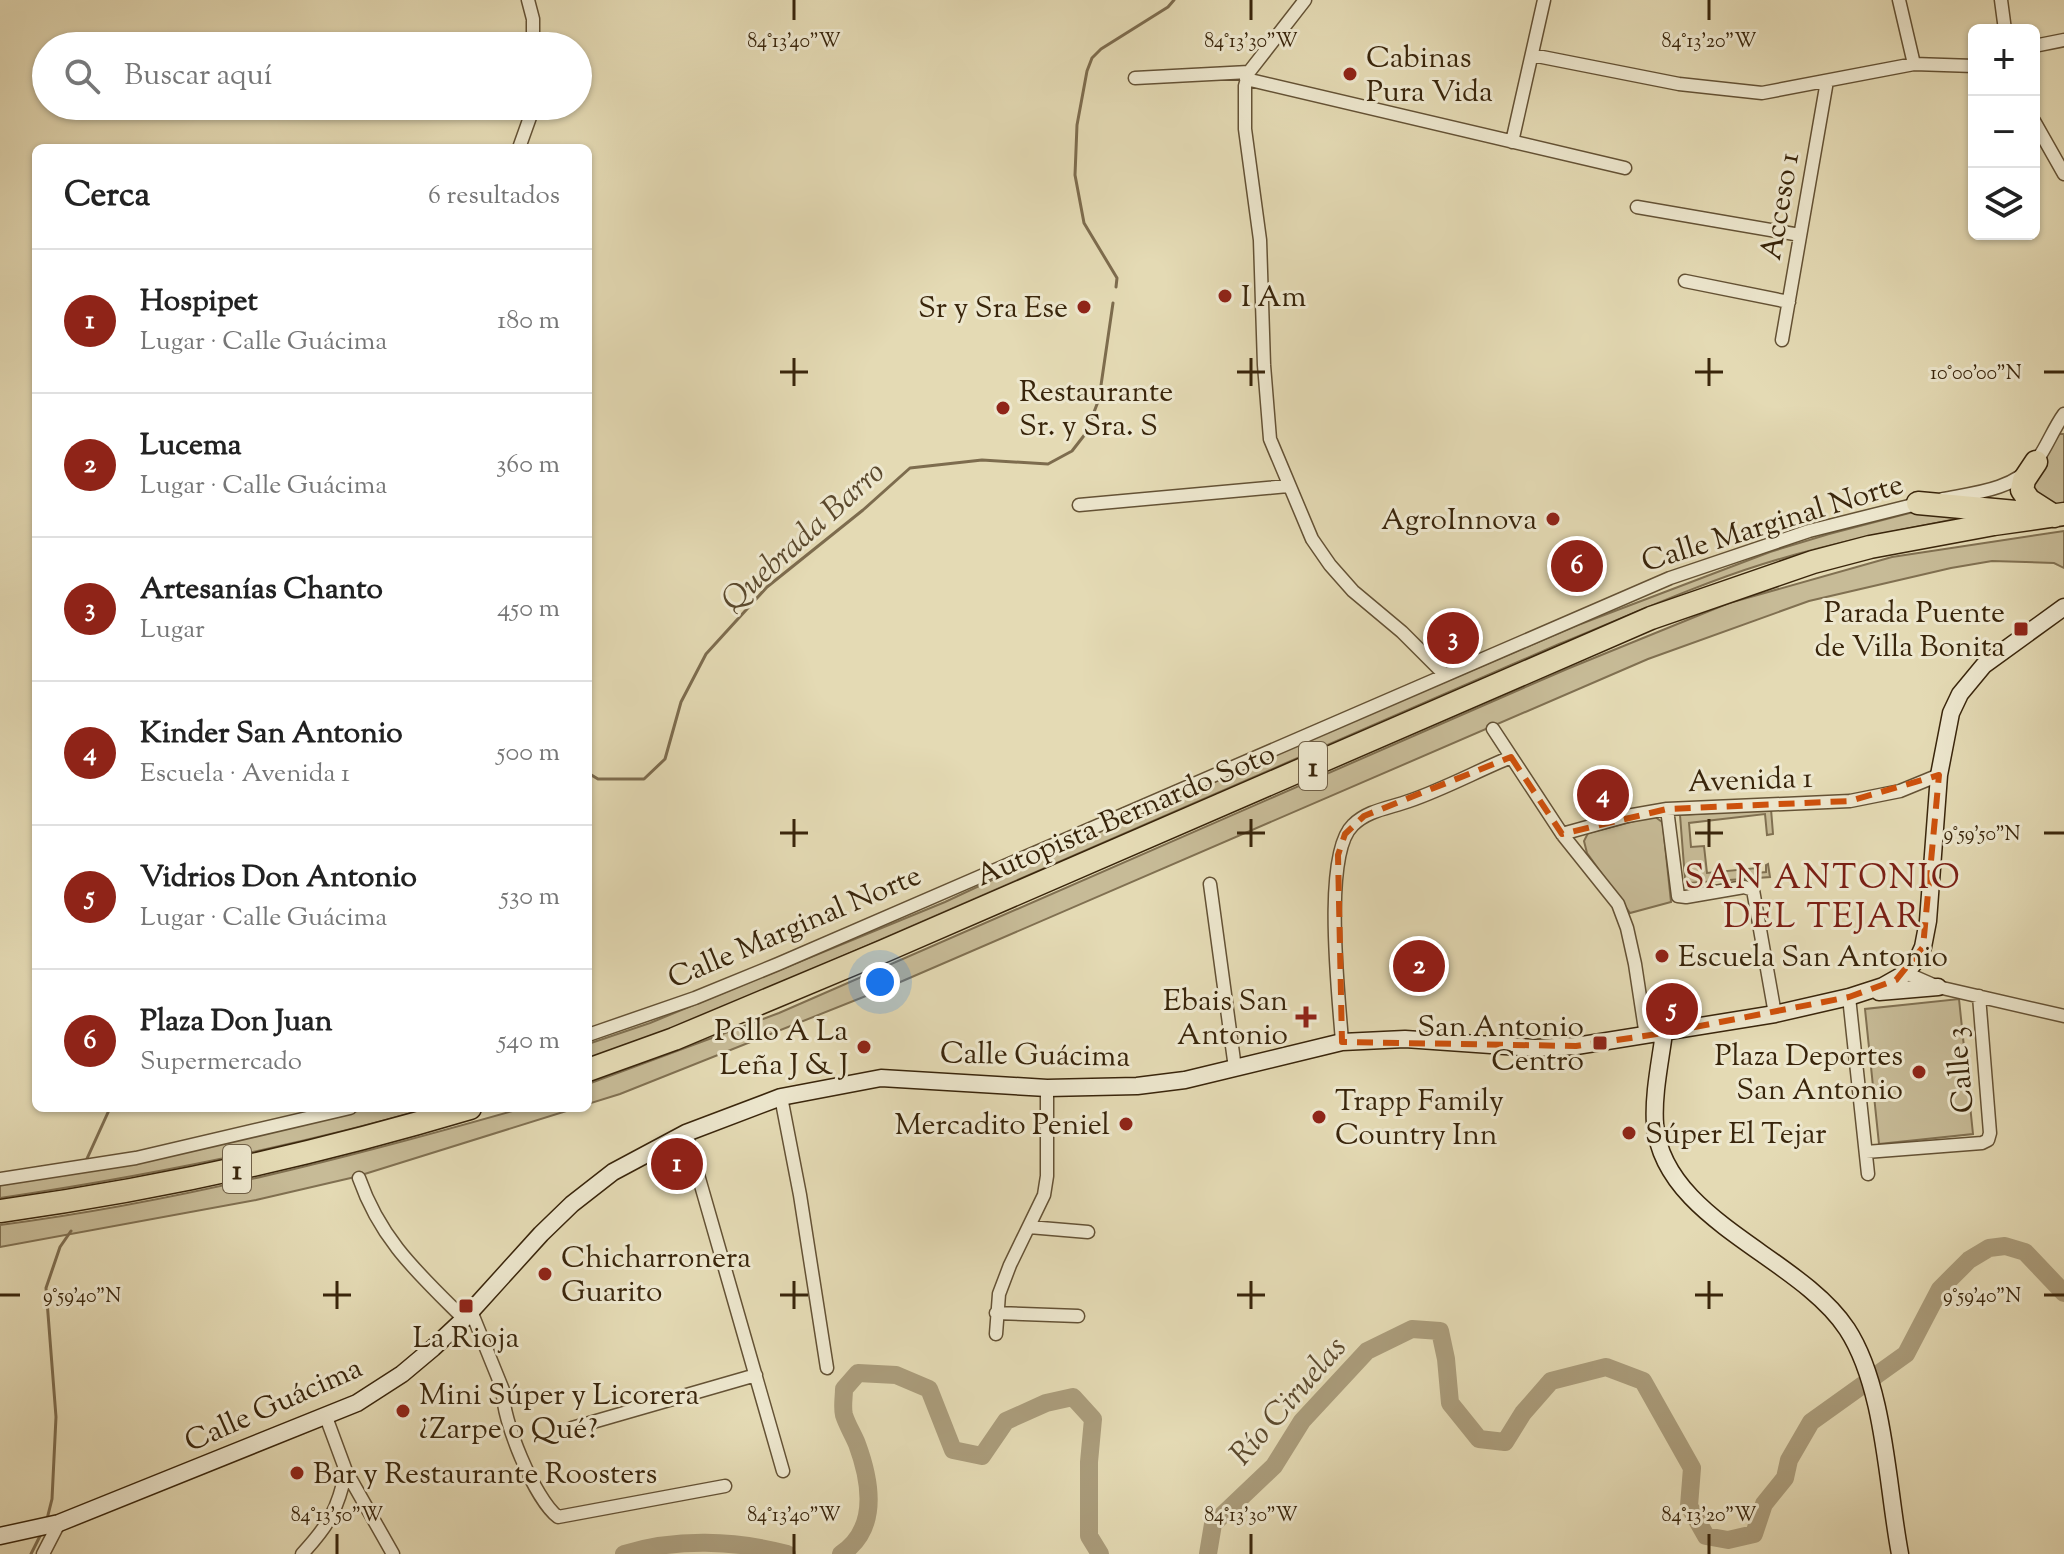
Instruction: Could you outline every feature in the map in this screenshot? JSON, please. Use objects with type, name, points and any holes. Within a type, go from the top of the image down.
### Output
[{"type":"highway","points":[[2036,462],[2024,480],[2022,490],[2029,500],[2061,515]]},
{"type":"highway","points":[[1918,503],[2061,515]]},
{"type":"highway","name":"Autopista Bernardo Soto","points":[[592,1069],[674,1039],[884,951],[1651,618],[1813,562],[1870,547],[2061,515]]},
{"type":"highway","name":"1","points":[[0,1211],[107,1196],[214,1174],[329,1148],[456,1112]]},
{"type":"main road","points":[[1906,973],[1918,958],[1928,921],[1939,775],[1951,713],[1960,694],[1984,665],[2064,607]]},
{"type":"main road","name":"Calle Guácima","points":[[0,1536],[55,1523],[357,1403],[402,1374],[471,1312],[541,1234],[592,1187],[635,1158],[686,1133],[781,1097],[881,1078],[1047,1088],[1137,1086],[1185,1080],[1342,1042],[1405,1039],[1535,1048],[1576,1046],[1775,1014],[1855,996],[1906,973]]},
{"type":"main road","points":[[1855,996],[1938,987]]},
{"type":"main road","points":[[1664,1033],[1655,1123],[1660,1148],[1672,1172],[1711,1214],[1810,1289],[1845,1326],[1863,1359],[1874,1399],[1900,1554]]},
{"type":"street","points":[[528,0],[533,32]]},
{"type":"street","points":[[1305,0],[1248,76],[1245,129],[1261,256],[1267,426],[1288,486],[1312,539],[1330,565],[1353,591],[1402,632],[1444,674]]},
{"type":"street","points":[[1512,142],[1544,0]]},
{"type":"street","points":[[1899,0],[1914,64]]},
{"type":"street","points":[[2001,0],[2004,24]]},
{"type":"street","points":[[2040,45],[2064,40]]},
{"type":"street","points":[[1532,55],[1721,90],[1762,93],[1914,64],[1968,66]]},
{"type":"street","points":[[1135,78],[1248,76],[1625,168]]},
{"type":"street","name":"Acceso 1","points":[[1782,340],[1827,81]]},
{"type":"street","points":[[520,144],[529,120]]},
{"type":"street","points":[[2040,132],[2064,174]]},
{"type":"street","points":[[1637,207],[1800,235]]},
{"type":"street","points":[[1685,281],[1789,302]]},
{"type":"street","name":"Calle Marginal Norte","points":[[592,1034],[695,998],[778,964],[1678,574],[1809,531],[1918,503],[2007,485],[2036,462],[2059,429],[2064,414]]},
{"type":"street","points":[[1079,505],[1288,486]]},
{"type":"street","points":[[1493,729],[1562,834],[1601,880],[1622,913],[1635,964],[1646,1036]]},
{"type":"street","points":[[1342,1042],[1335,908],[1338,855],[1345,834],[1364,816],[1410,801],[1511,757]]},
{"type":"street","name":"Avenida 1","points":[[1562,834],[1614,819],[1667,809],[1850,801],[1900,791],[1939,775]]},
{"type":"street","points":[[1667,809],[1678,896],[1744,887],[1753,890],[1775,1014]]},
{"type":"street","points":[[1210,884],[1235,1068]]},
{"type":"street","points":[[1906,973],[1938,987],[2064,1016]]},
{"type":"street","points":[[1855,996],[1868,1174]]},
{"type":"street","name":"Calle 3","points":[[1866,1152],[1988,1140],[1990,1133],[1979,996]]},
{"type":"street","points":[[996,1334],[996,1313],[1010,1265],[1044,1195],[1047,1176],[1047,1088]]},
{"type":"street","points":[[781,1097],[827,1368]]},
{"type":"street","points":[[0,1179],[136,1158],[333,1112]]},
{"type":"street","points":[[686,1133],[783,1471]]},
{"type":"street","points":[[359,1178],[379,1226],[404,1259],[471,1312],[503,1390],[502,1404],[529,1475],[539,1497],[558,1517],[725,1486]]},
{"type":"street","points":[[1029,1227],[1088,1232]]},
{"type":"street","points":[[996,1313],[1078,1316]]},
{"type":"street","points":[[572,1428],[756,1375]]},
{"type":"street","points":[[326,1417],[346,1471],[393,1554]]},
{"type":"street","points":[[302,1554],[321,1533],[339,1504],[346,1471]]},
{"type":"street","points":[[43,1554],[55,1523]]},
{"type":"highlighted area","points":[[1511,757],[1562,834],[1667,809],[1850,801],[1939,775],[1923,947],[1896,980],[1849,997],[1664,1033],[1576,1046],[1342,1042],[1338,855],[1345,834],[1364,816]]},
{"type":"shaded area","points":[[2058,434],[2064,434],[2064,507],[2052,508],[2030,487]]},
{"type":"shaded area","points":[[1921,510],[1977,515],[1816,549],[1685,592],[692,1021],[592,1058],[592,1043],[650,1023],[945,902],[1088,835],[1578,625],[1770,552]]},
{"type":"shaded area","points":[[2064,531],[2064,568],[2054,563],[1992,561],[1951,568],[1809,601],[1648,659],[891,986],[592,1103],[592,1083],[779,1013],[1567,669],[1729,603],[1892,557]]},
{"type":"shaded area","points":[[1771,809],[1773,834],[1767,835],[1765,814],[1689,823],[1691,847],[1704,846],[1707,873],[1757,868],[1757,873],[1766,872],[1768,864],[1770,877],[1689,883],[1685,879],[1680,815]]},
{"type":"shaded area","points":[[1654,816],[1663,826],[1671,902],[1630,913],[1587,853],[1584,841],[1588,833]]},
{"type":"shaded area","name":"Plaza Deportes San Antonio","points":[[1959,999],[1973,1134],[1879,1144],[1865,1009]]},
{"type":"shaded area","points":[[353,1112],[415,1112],[216,1160],[0,1198],[0,1185],[241,1139]]},
{"type":"shaded area","points":[[509,1112],[563,1112],[355,1177],[256,1200],[0,1247],[0,1225],[198,1191],[394,1144]]},
{"type":"waterway","name":"Quebrada Barro","points":[[1116,287],[1117,278],[1084,223],[1075,175],[1077,125],[1087,71],[1092,58],[1101,49],[1168,7],[1174,0]]},
{"type":"waterway","name":"Quebrada Barro","points":[[592,775],[598,779],[644,779],[665,759],[681,702],[706,654],[767,587],[910,468],[982,460],[1048,464],[1072,451],[1086,433],[1099,399],[1113,303]]},
{"type":"waterway","name":"Quebrada Barro","points":[[85,1163],[108,1112]]},
{"type":"waterway","name":"Quebrada Barro","points":[[47,1519],[52,1499],[56,1417],[46,1288],[60,1247],[71,1231]]},
{"type":"waterway","name":"Río Ciruelas","points":[[1208,1554],[1213,1524],[1274,1466],[1302,1421],[1367,1351],[1412,1329],[1440,1331],[1450,1403],[1479,1439],[1505,1442],[1523,1413],[1551,1381],[1606,1367],[1643,1381],[1692,1468],[1689,1506],[1706,1536],[1728,1540],[1754,1534],[1764,1504],[1785,1478],[1789,1460],[1811,1422],[1906,1354],[1940,1289],[1969,1260],[1989,1248],[2005,1246],[2025,1252],[2064,1293]]},
{"type":"waterway","name":"Río Ciruelas","points":[[841,1554],[862,1532],[868,1504],[866,1474],[843,1409],[844,1389],[858,1373],[896,1375],[929,1389],[953,1450],[982,1456],[1006,1421],[1046,1403],[1073,1397],[1093,1419],[1089,1462],[1089,1536],[1100,1554]]},
{"type":"waterway","name":"Quebrada Barro","points":[[31,1554],[41,1534]]},
{"type":"waterway","name":"Río Ciruelas","points":[[624,1554],[685,1543],[747,1546],[787,1554]]},
{"type":"place","name":"Cabinas Pura Vida","points":[[1350,74]]},
{"type":"place","name":"I Am","points":[[1225,296]]},
{"type":"place","name":"Sr y Sra Ese","points":[[1084,307]]},
{"type":"place","name":"Restaurante Sr. y Sra. S","points":[[1003,408]]},
{"type":"place","name":"AgroInnova","points":[[1553,519]]},
{"type":"place","name":"Plaza Don Juan","points":[[1577,566]]},
{"type":"place","name":"Parada Puente de Villa Bonita","points":[[2021,629]]},
{"type":"place","name":"Artesanías Chanto","points":[[1453,638]]},
{"type":"place","name":"Kinder San Antonio","points":[[1603,795]]},
{"type":"place","name":"Escuela San Antonio","points":[[1662,956]]},
{"type":"place","name":"Lucema","points":[[1419,966]]},
{"type":"place","name":"Vidrios Don Antonio","points":[[1672,1009]]},
{"type":"place","name":"Ebais San Antonio","points":[[1306,1017]]},
{"type":"place","name":"San Antonio Centro","points":[[1600,1043]]},
{"type":"place","name":"Pollo A La Leña J & J","points":[[864,1047]]},
{"type":"place","name":"Plaza Deportes San Antonio","points":[[1919,1072]]},
{"type":"place","name":"Trapp Family Country Inn","points":[[1319,1117]]},
{"type":"place","name":"Mercadito Peniel","points":[[1126,1124]]},
{"type":"place","name":"Súper El Tejar","points":[[1629,1133]]},
{"type":"place","name":"Hospipet","points":[[677,1164]]},
{"type":"place","name":"Chicharronera Guarito","points":[[545,1274]]},
{"type":"place","name":"La Rioja","points":[[466,1306]]},
{"type":"place","name":"Mini Súper y Licorera ¿Zarpe o Qué?","points":[[403,1411]]},
{"type":"place","name":"Bar y Restaurante Roosters","points":[[297,1473]]},
{"type":"district","name":"SAN ANTONIO DEL TEJAR","points":[[1823,896]]}]
